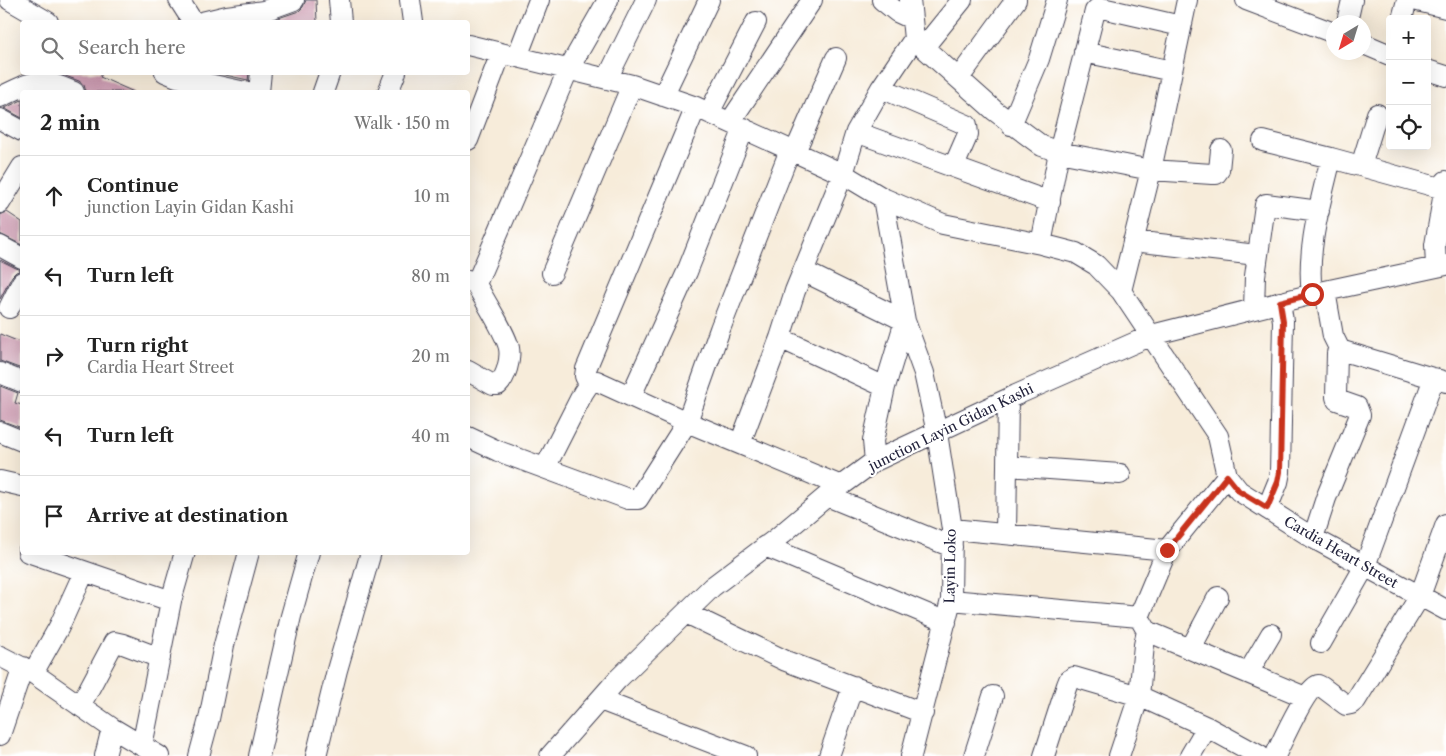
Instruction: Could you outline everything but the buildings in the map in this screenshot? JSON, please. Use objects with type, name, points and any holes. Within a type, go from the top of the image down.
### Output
[{"type":"street","points":[[10,0],[45,20]]},
{"type":"street","points":[[179,0],[192,20]]},
{"type":"street","points":[[210,20],[227,16],[264,17],[294,0]]},
{"type":"street","points":[[339,0],[341,20]]},
{"type":"street","points":[[410,0],[413,20]]},
{"type":"street","points":[[470,136],[509,55],[539,0]]},
{"type":"street","points":[[470,372],[493,385],[498,385],[508,365],[509,348],[472,282],[568,70],[608,0]]},
{"type":"street","points":[[608,79],[646,0]]},
{"type":"street","points":[[663,96],[709,0]]},
{"type":"street","points":[[631,396],[687,272],[737,125],[812,0]]},
{"type":"street","points":[[882,0],[897,12],[911,10],[919,43],[1011,125],[1042,146],[1060,152],[1151,170],[1216,174],[1219,170],[1221,150]]},
{"type":"street","points":[[740,444],[803,271],[843,174],[856,132],[881,88],[919,43],[962,0]]},
{"type":"street","points":[[959,78],[1016,0]]},
{"type":"street","points":[[1011,125],[1039,59],[1057,0]]},
{"type":"street","points":[[1121,291],[1151,170],[1187,0]]},
{"type":"street","points":[[1246,0],[1295,9],[1326,28]]},
{"type":"street","points":[[1348,15],[1352,0]]},
{"type":"street","points":[[1403,15],[1407,0]]},
{"type":"street","points":[[1414,0],[1446,8]]},
{"type":"street","points":[[1041,244],[1060,152],[1095,11],[1098,8],[1102,8],[1181,26]]},
{"type":"street","points":[[590,384],[585,376],[586,369],[702,110],[756,22]]},
{"type":"street","points":[[470,45],[632,85],[702,110],[843,174],[883,198],[943,224],[1076,253],[1096,265],[1121,291],[1218,436],[1227,476],[1167,550],[1143,624],[1144,645],[1139,696],[1119,756]]},
{"type":"street","points":[[1371,47],[1386,53]]},
{"type":"street","points":[[1084,52],[1172,71]]},
{"type":"street","points":[[470,438],[498,451],[628,499],[638,499],[687,422],[720,329],[793,151],[836,58]]},
{"type":"street","points":[[1431,71],[1446,76]]},
{"type":"street","points":[[1,87],[31,75]]},
{"type":"street","points":[[172,75],[236,90]]},
{"type":"street","points":[[259,90],[261,75]]},
{"type":"street","points":[[324,90],[329,75]]},
{"type":"street","points":[[389,90],[395,75]]},
{"type":"street","points":[[1,87],[35,81],[51,83],[69,90]]},
{"type":"street","points":[[552,273],[632,85]]},
{"type":"street","points":[[881,88],[967,125],[968,134],[954,166]]},
{"type":"street","points":[[1361,166],[1377,114]]},
{"type":"street","points":[[0,119],[20,130]]},
{"type":"street","points":[[856,132],[1050,202]]},
{"type":"street","points":[[1263,141],[1445,185],[1435,245],[1441,266]]},
{"type":"street","points":[[1321,643],[1365,566],[1440,380],[1340,350],[1333,336],[1319,292],[1310,274],[1319,211],[1332,158]]},
{"type":"street","points":[[0,204],[20,175]]},
{"type":"street","name":"Layin Loko","points":[[883,198],[905,321],[924,373],[937,433],[952,538],[951,600],[911,756]]},
{"type":"street","points":[[1254,309],[1255,276],[1263,208],[1266,204],[1319,211]]},
{"type":"street","points":[[1134,241],[1257,255]]},
{"type":"street","points":[[0,246],[20,257]]},
{"type":"street","name":"junction Layin Gidan Kashi","points":[[550,756],[617,680],[712,587],[875,461],[1008,399],[1152,336],[1319,292],[1441,266]]},
{"type":"street","points":[[803,271],[905,321],[885,388],[872,441],[875,461]]},
{"type":"street","points":[[10,309],[20,286]]},
{"type":"street","points":[[1267,508],[1278,482],[1280,463],[1283,321],[1280,302]]},
{"type":"street","points":[[780,338],[885,388]]},
{"type":"street","points":[[1313,538],[1326,498],[1360,414],[1360,410],[1357,407],[1337,400],[1337,353],[1340,350]]},
{"type":"street","points":[[0,373],[20,381]]},
{"type":"street","points":[[545,468],[590,384],[597,381],[740,444],[834,491],[952,538],[1006,534],[1167,550]]},
{"type":"street","points":[[1006,534],[1008,399]]},
{"type":"street","points":[[0,432],[20,439]]},
{"type":"street","points":[[1007,466],[1120,474]]},
{"type":"street","name":"Cardia Heart Street","points":[[1227,476],[1239,491],[1313,538],[1446,610]]},
{"type":"street","points":[[0,481],[20,486]]},
{"type":"street","points":[[1275,756],[1305,697],[1313,686],[1318,685],[1346,705],[1356,700],[1420,596],[1446,524]]},
{"type":"street","points":[[765,546],[946,622]]},
{"type":"street","points":[[36,555],[171,601]]},
{"type":"street","points":[[0,656],[28,670],[112,728],[150,751],[160,658],[171,601],[184,555]]},
{"type":"street","points":[[199,756],[224,645],[248,555]]},
{"type":"street","points":[[259,756],[291,616],[309,555]]},
{"type":"street","points":[[316,756],[337,670],[370,555]]},
{"type":"street","points":[[0,735],[28,670],[58,628],[84,572]]},
{"type":"street","points":[[1191,648],[1218,597]]},
{"type":"street","points":[[951,600],[1143,624],[1191,648],[1305,697]]},
{"type":"street","points":[[686,613],[786,661],[923,713]]},
{"type":"street","points":[[1248,673],[1271,634]]},
{"type":"street","points":[[80,706],[114,642],[160,658]]},
{"type":"street","points":[[1044,756],[1069,680],[1074,677],[1139,696],[1207,727],[1260,756]]},
{"type":"street","points":[[829,756],[853,686]]},
{"type":"street","points":[[974,756],[993,696]]},
{"type":"street","points":[[600,700],[746,756]]},
{"type":"street","points":[[1190,756],[1207,727]]},
{"type":"street","points":[[105,756],[112,728]]},
{"type":"route","points":[[1167,550],[1227,476],[1239,491],[1267,508],[1278,482],[1280,472],[1283,321],[1280,302],[1312,294]]}]
